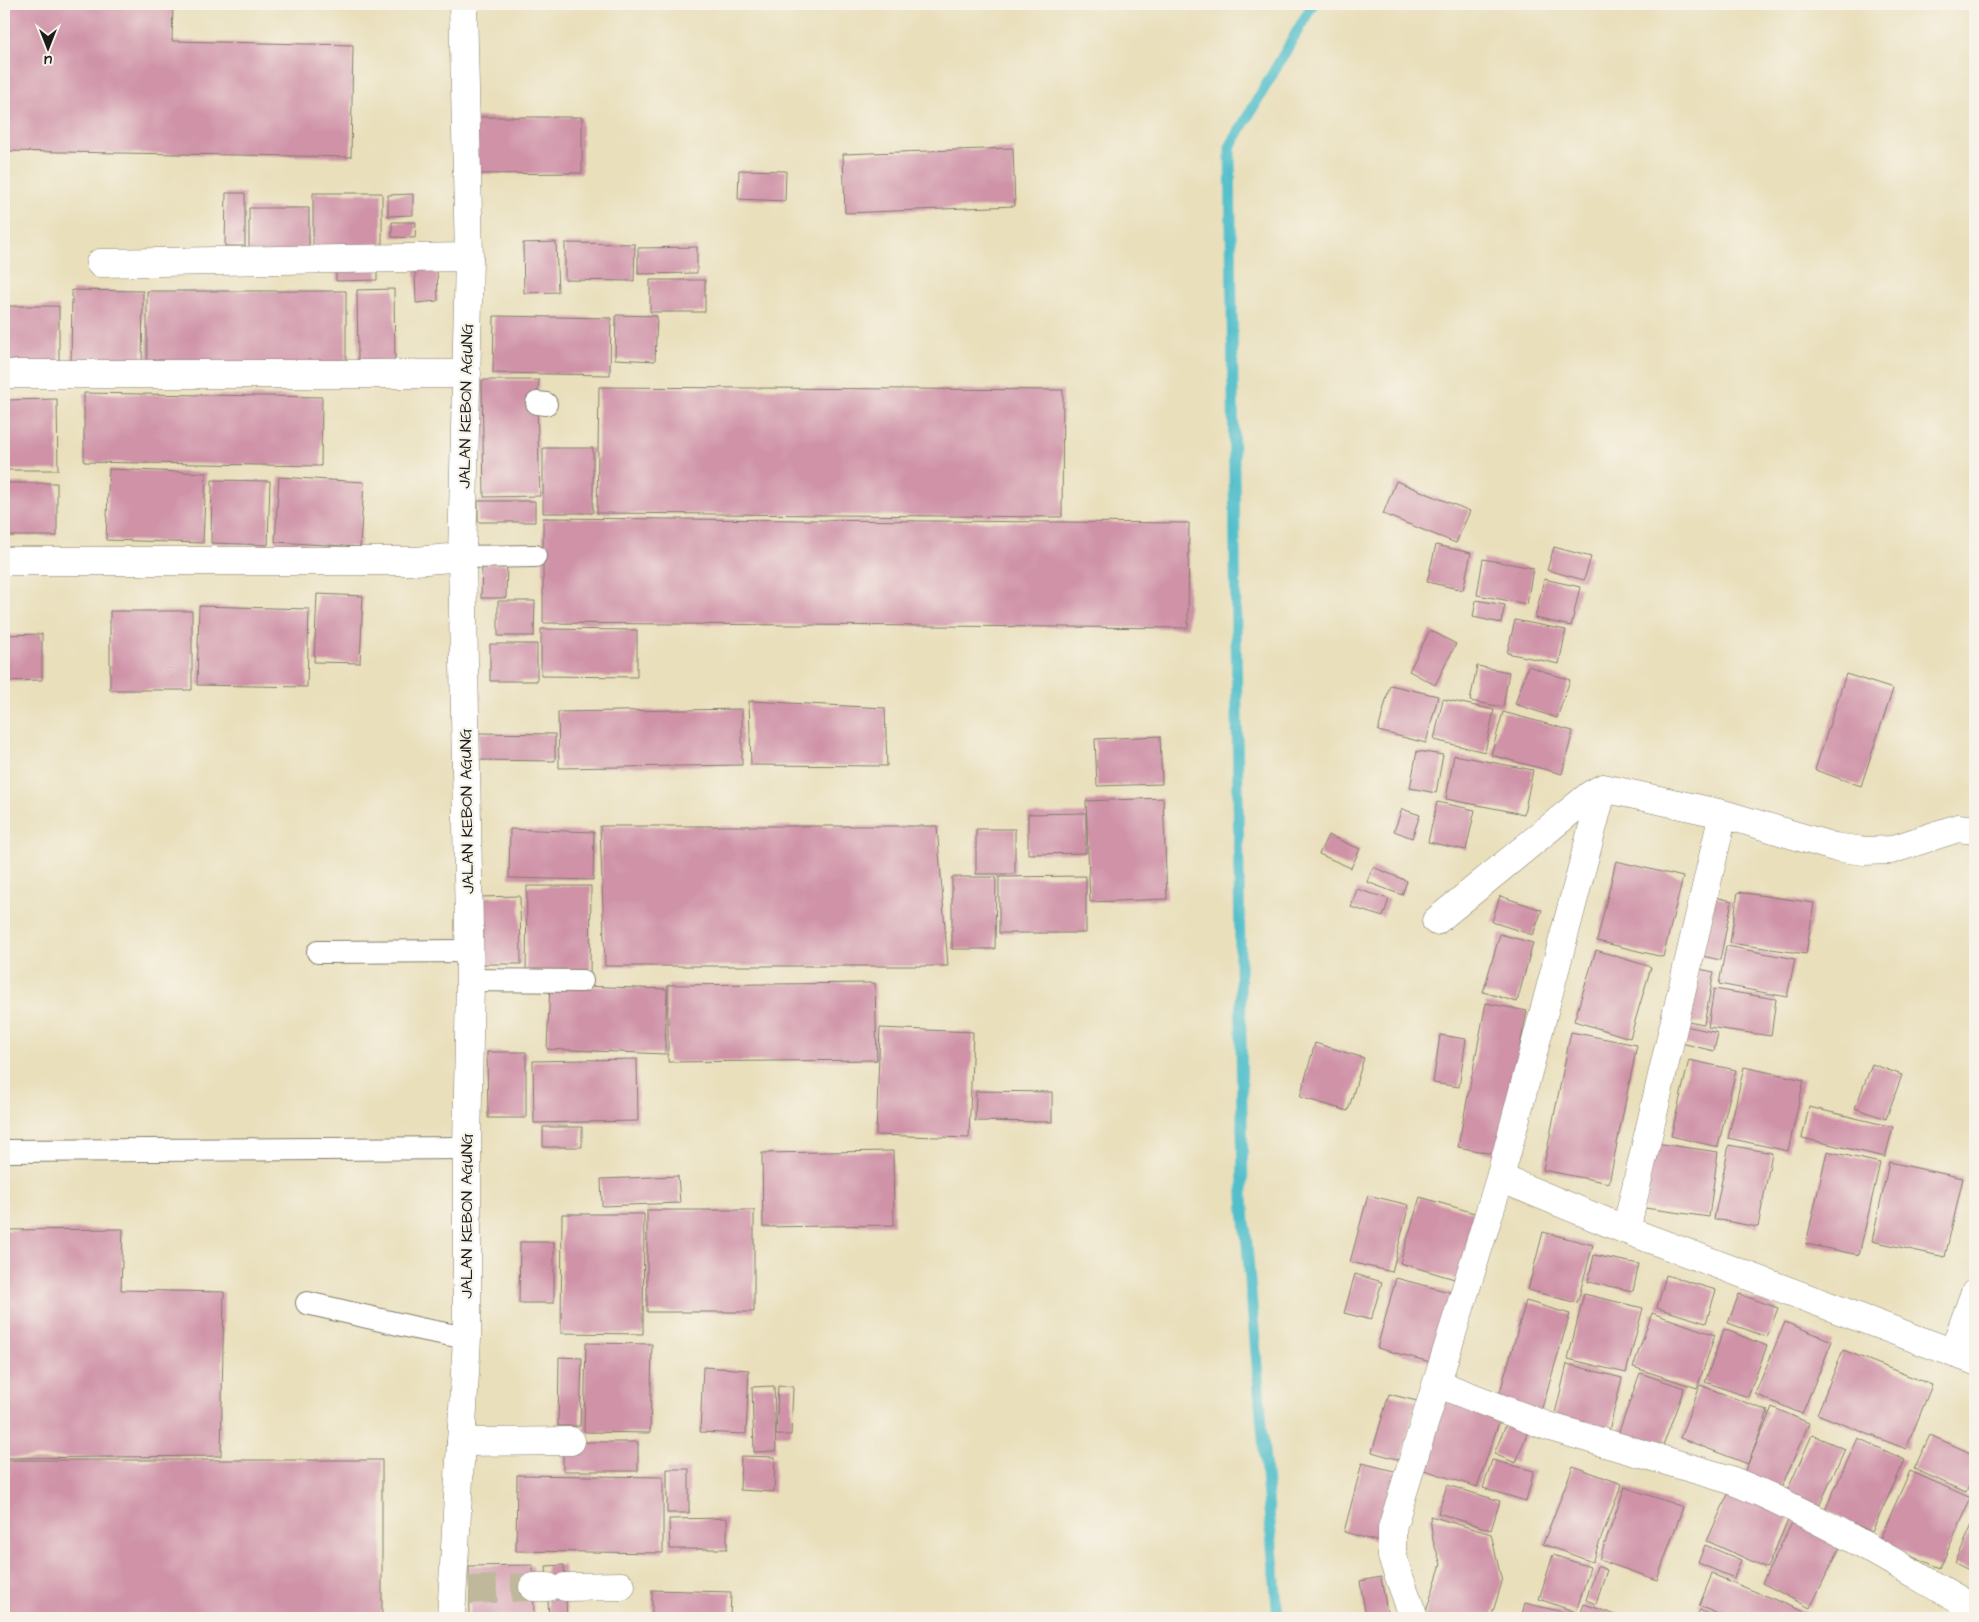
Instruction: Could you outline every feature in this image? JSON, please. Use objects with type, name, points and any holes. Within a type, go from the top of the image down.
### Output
[{"type":"street","name":"JALAN KEBON AGUNG","points":[[451,1618],[461,1590],[461,1442],[467,1338],[470,951],[462,557],[475,403],[467,374],[469,257],[463,4]]},
{"type":"street","points":[[100,263],[469,257]]},
{"type":"street","points":[[4,374],[467,374]]},
{"type":"street","points":[[4,561],[415,561],[462,557]]},
{"type":"street","points":[[1414,1618],[1392,1557],[1392,1528],[1500,1178],[1603,788]]},
{"type":"street","points":[[1436,921],[1590,795],[1603,788],[1724,814],[1834,847],[1864,851],[1891,850],[1958,828],[1975,830]]},
{"type":"street","points":[[1626,1230],[1724,814]]},
{"type":"street","points":[[1500,1178],[1626,1230],[1964,1357],[1975,1292]]},
{"type":"street","points":[[1438,1384],[1547,1426],[1728,1479],[1751,1488],[1810,1515],[1975,1609]]},
{"type":"street","points":[[461,1442],[571,1441]]},
{"type":"street","points":[[549,1587],[622,1586]]},
{"type":"lane","points":[[462,557],[535,556]]},
{"type":"lane","points":[[318,952],[470,951]]},
{"type":"lane","points":[[470,980],[582,981]]},
{"type":"lane","points":[[4,1150],[467,1148]]},
{"type":"lane","points":[[307,1303],[467,1338]]},
{"type":"building","points":[[4,4],[173,4],[172,41],[353,45],[351,157],[4,151]]},
{"type":"building","points":[[475,117],[582,117],[582,173],[475,174]]},
{"type":"building","points":[[1013,148],[1015,206],[845,213],[843,154]]},
{"type":"building","points":[[739,170],[786,171],[785,201],[738,199]]},
{"type":"building","points":[[226,193],[245,193],[245,246],[225,246]]},
{"type":"building","points":[[313,193],[382,193],[382,256],[313,256]]},
{"type":"building","points":[[413,194],[413,215],[388,216],[388,195]]},
{"type":"building","points":[[249,208],[309,208],[309,253],[249,253]]},
{"type":"building","points":[[392,222],[416,222],[415,238],[392,237]]},
{"type":"building","points":[[556,242],[558,292],[524,293],[523,243]]},
{"type":"building","points":[[565,243],[635,244],[634,281],[565,280]]},
{"type":"building","points":[[697,247],[697,273],[638,274],[638,248]]},
{"type":"building","points":[[377,263],[377,280],[336,281],[336,264]]},
{"type":"building","points":[[437,268],[438,301],[416,303],[415,269]]},
{"type":"building","points":[[650,280],[705,280],[705,312],[650,312]]},
{"type":"building","points":[[394,289],[395,361],[358,361],[357,290]]},
{"type":"building","points":[[72,290],[143,291],[142,369],[71,368]]},
{"type":"building","points":[[147,291],[346,291],[346,365],[147,365]]},
{"type":"building","points":[[4,306],[59,306],[59,365],[4,365]]},
{"type":"building","points":[[616,315],[657,316],[655,361],[615,359]]},
{"type":"building","points":[[494,316],[611,318],[610,375],[493,373]]},
{"type":"building","points":[[482,380],[539,380],[537,403],[540,496],[484,497]]},
{"type":"building","points":[[599,387],[1063,390],[1062,517],[597,513]]},
{"type":"building","points":[[84,393],[322,397],[321,466],[84,462]]},
{"type":"building","points":[[57,399],[58,470],[4,470],[4,400]]},
{"type":"building","points":[[543,448],[593,448],[593,513],[543,513]]},
{"type":"building","points":[[109,469],[206,473],[203,543],[106,540]]},
{"type":"building","points":[[279,477],[364,482],[360,547],[275,542]]},
{"type":"building","points":[[212,480],[270,481],[268,545],[211,543]]},
{"type":"building","points":[[1396,481],[1470,511],[1456,543],[1383,514]]},
{"type":"building","points":[[4,483],[57,483],[57,536],[4,536]]},
{"type":"building","points":[[478,501],[535,501],[535,522],[478,522]]},
{"type":"building","points":[[543,518],[1189,523],[1188,628],[543,623]]},
{"type":"building","points":[[1436,545],[1471,553],[1463,590],[1427,582]]},
{"type":"building","points":[[1554,547],[1591,557],[1584,580],[1547,570]]},
{"type":"building","points":[[1483,559],[1533,568],[1527,604],[1477,595]]},
{"type":"building","points":[[482,564],[507,564],[506,598],[481,598]]},
{"type":"building","points":[[1544,579],[1580,587],[1571,626],[1535,618]]},
{"type":"building","points":[[317,594],[363,596],[360,663],[314,662]]},
{"type":"building","points":[[1476,600],[1505,605],[1501,623],[1473,617]]},
{"type":"building","points":[[498,601],[535,601],[534,636],[498,636]]},
{"type":"building","points":[[199,606],[309,609],[307,687],[197,685]]},
{"type":"building","points":[[110,611],[192,611],[192,690],[110,690]]},
{"type":"building","points":[[1515,620],[1566,630],[1559,664],[1507,653]]},
{"type":"building","points":[[541,629],[637,630],[637,677],[541,676]]},
{"type":"building","points":[[1430,630],[1456,644],[1435,685],[1409,671]]},
{"type":"building","points":[[42,634],[42,680],[4,681],[4,635]]},
{"type":"building","points":[[490,644],[537,644],[537,681],[490,681]]},
{"type":"building","points":[[1477,666],[1509,672],[1503,707],[1470,701]]},
{"type":"building","points":[[1528,666],[1570,680],[1557,718],[1515,704]]},
{"type":"building","points":[[1846,674],[1893,689],[1861,786],[1815,770]]},
{"type":"building","points":[[1390,685],[1438,696],[1426,743],[1378,731]]},
{"type":"building","points":[[1443,699],[1494,710],[1485,752],[1434,740]]},
{"type":"building","points":[[749,701],[885,708],[887,766],[751,765]]},
{"type":"building","points":[[742,709],[742,765],[559,768],[558,712]]},
{"type":"building","points":[[1503,712],[1573,731],[1562,774],[1491,755]]},
{"type":"building","points":[[479,733],[555,734],[555,761],[478,760]]},
{"type":"building","points":[[1160,736],[1162,784],[1097,786],[1095,739]]},
{"type":"building","points":[[1417,751],[1443,755],[1436,793],[1410,788]]},
{"type":"building","points":[[1454,755],[1533,770],[1524,814],[1446,799]]},
{"type":"building","points":[[1163,798],[1167,899],[1090,902],[1086,801]]},
{"type":"building","points":[[1437,802],[1475,810],[1466,850],[1428,842]]},
{"type":"building","points":[[1402,809],[1420,815],[1412,838],[1394,831]]},
{"type":"building","points":[[1086,813],[1086,853],[1028,854],[1028,814]]},
{"type":"building","points":[[600,826],[937,826],[948,966],[605,966]]},
{"type":"building","points":[[510,829],[594,832],[593,880],[509,878]]},
{"type":"building","points":[[976,829],[1015,829],[1015,874],[976,874]]},
{"type":"building","points":[[1328,835],[1360,849],[1351,868],[1319,854]]},
{"type":"building","points":[[1616,861],[1683,877],[1663,957],[1597,941]]},
{"type":"building","points":[[1373,867],[1407,881],[1402,895],[1367,882]]},
{"type":"building","points":[[1086,876],[1086,933],[999,933],[999,877]]},
{"type":"building","points":[[952,877],[996,877],[995,949],[952,949]]},
{"type":"building","points":[[527,886],[591,886],[590,975],[526,975]]},
{"type":"building","points":[[1357,889],[1389,899],[1383,917],[1351,907]]},
{"type":"building","points":[[1738,892],[1814,903],[1806,954],[1730,943]]},
{"type":"building","points":[[520,896],[521,964],[481,964],[480,897]]},
{"type":"building","points":[[1500,896],[1542,910],[1533,935],[1492,922]]},
{"type":"building","points":[[1715,897],[1732,901],[1720,960],[1702,956]]},
{"type":"building","points":[[1500,934],[1533,943],[1517,1002],[1483,992]]},
{"type":"building","points":[[1726,946],[1795,959],[1787,997],[1719,984]]},
{"type":"building","points":[[1596,950],[1651,967],[1630,1038],[1574,1021]]},
{"type":"building","points":[[1699,969],[1714,972],[1704,1024],[1688,1021]]},
{"type":"building","points":[[875,983],[877,1060],[668,1062],[668,985]]},
{"type":"building","points":[[550,985],[667,989],[665,1054],[547,1049]]},
{"type":"building","points":[[1714,989],[1776,999],[1771,1036],[1708,1027]]},
{"type":"building","points":[[1486,1003],[1527,1011],[1498,1155],[1458,1147]]},
{"type":"building","points":[[1685,1026],[1718,1033],[1714,1051],[1681,1043]]},
{"type":"building","points":[[880,1028],[973,1032],[969,1138],[876,1135]]},
{"type":"building","points":[[1571,1032],[1637,1045],[1609,1183],[1543,1170]]},
{"type":"building","points":[[1440,1035],[1466,1039],[1459,1087],[1433,1083]]},
{"type":"building","points":[[1315,1043],[1364,1058],[1348,1111],[1300,1097]]},
{"type":"building","points":[[487,1052],[526,1052],[526,1118],[488,1118]]},
{"type":"building","points":[[637,1059],[638,1121],[534,1123],[533,1061]]},
{"type":"building","points":[[1689,1060],[1736,1070],[1718,1147],[1671,1136]]},
{"type":"building","points":[[1872,1064],[1902,1075],[1886,1119],[1855,1108]]},
{"type":"building","points":[[1744,1067],[1804,1080],[1788,1151],[1728,1138]]},
{"type":"building","points":[[976,1091],[1052,1092],[1052,1122],[975,1121]]},
{"type":"building","points":[[1809,1107],[1893,1127],[1885,1157],[1802,1138]]},
{"type":"building","points":[[543,1127],[582,1127],[582,1147],[543,1147]]},
{"type":"building","points":[[1655,1143],[1718,1152],[1709,1217],[1645,1208]]},
{"type":"building","points":[[1729,1145],[1772,1153],[1758,1227],[1714,1219]]},
{"type":"building","points":[[893,1151],[894,1225],[763,1227],[762,1153]]},
{"type":"building","points":[[1827,1151],[1880,1163],[1859,1255],[1806,1244]]},
{"type":"building","points":[[1889,1162],[1963,1178],[1945,1257],[1872,1241]]},
{"type":"building","points":[[678,1176],[680,1203],[602,1206],[601,1179]]},
{"type":"building","points":[[1368,1195],[1409,1205],[1392,1272],[1350,1262]]},
{"type":"building","points":[[1420,1197],[1478,1214],[1458,1280],[1400,1263]]},
{"type":"building","points":[[647,1210],[754,1210],[754,1312],[647,1312]]},
{"type":"building","points":[[562,1214],[644,1214],[643,1334],[561,1333]]},
{"type":"building","points":[[123,1229],[121,1290],[224,1292],[221,1456],[4,1458],[4,1230]]},
{"type":"building","points":[[1543,1232],[1593,1245],[1577,1303],[1528,1290]]},
{"type":"building","points":[[520,1242],[554,1242],[554,1303],[519,1303]]},
{"type":"building","points":[[1594,1255],[1639,1264],[1633,1291],[1588,1282]]},
{"type":"building","points":[[1355,1274],[1382,1282],[1371,1320],[1344,1313]]},
{"type":"building","points":[[1666,1275],[1716,1290],[1706,1323],[1657,1308]]},
{"type":"building","points":[[1396,1278],[1453,1293],[1434,1363],[1377,1348]]},
{"type":"building","points":[[1584,1294],[1643,1308],[1626,1373],[1568,1359]]},
{"type":"building","points":[[1739,1294],[1778,1308],[1767,1337],[1728,1323]]},
{"type":"building","points":[[1526,1301],[1570,1314],[1539,1418],[1496,1406]]},
{"type":"building","points":[[1652,1313],[1715,1335],[1697,1388],[1633,1367]]},
{"type":"building","points":[[1785,1322],[1832,1341],[1802,1414],[1755,1394]]},
{"type":"building","points":[[1724,1329],[1767,1346],[1748,1397],[1705,1382]]},
{"type":"building","points":[[586,1343],[652,1344],[650,1433],[584,1432]]},
{"type":"building","points":[[1843,1350],[1932,1385],[1906,1449],[1817,1414]]},
{"type":"building","points":[[559,1357],[582,1358],[580,1426],[558,1426]]},
{"type":"building","points":[[1567,1364],[1622,1378],[1607,1439],[1552,1426]]},
{"type":"building","points":[[703,1367],[749,1370],[746,1434],[700,1432]]},
{"type":"building","points":[[1640,1373],[1684,1388],[1661,1452],[1617,1437]]},
{"type":"building","points":[[1700,1385],[1768,1411],[1748,1464],[1680,1438]]},
{"type":"building","points":[[774,1386],[776,1451],[754,1452],[752,1387]]},
{"type":"building","points":[[778,1386],[793,1387],[791,1435],[776,1435]]},
{"type":"building","points":[[1389,1394],[1417,1401],[1400,1460],[1372,1452]]},
{"type":"building","points":[[1439,1400],[1500,1419],[1477,1487],[1418,1468]]},
{"type":"building","points":[[1772,1407],[1809,1423],[1779,1493],[1742,1478]]},
{"type":"building","points":[[1507,1422],[1528,1430],[1516,1463],[1494,1454]]},
{"type":"building","points":[[1812,1435],[1845,1449],[1816,1513],[1784,1498]]},
{"type":"building","points":[[1930,1435],[1975,1455],[1975,1473],[1966,1492],[1914,1469]]},
{"type":"building","points":[[1858,1438],[1905,1460],[1872,1532],[1825,1510]]},
{"type":"building","points":[[563,1442],[638,1442],[638,1471],[563,1471]]},
{"type":"building","points":[[741,1456],[775,1457],[774,1492],[740,1490]]},
{"type":"building","points":[[4,1460],[382,1460],[382,1618],[4,1618]]},
{"type":"building","points":[[1492,1460],[1534,1471],[1526,1501],[1483,1488]]},
{"type":"building","points":[[1362,1463],[1402,1473],[1383,1543],[1344,1532]]},
{"type":"building","points":[[1573,1466],[1622,1484],[1592,1562],[1543,1544]]},
{"type":"building","points":[[667,1469],[689,1469],[689,1513],[667,1513]]},
{"type":"building","points":[[1910,1471],[1971,1498],[1940,1568],[1879,1541]]},
{"type":"building","points":[[517,1475],[663,1477],[663,1553],[516,1551]]},
{"type":"building","points":[[1733,1483],[1793,1509],[1767,1568],[1707,1541]]},
{"type":"building","points":[[1447,1485],[1500,1501],[1491,1530],[1438,1513]]},
{"type":"building","points":[[1625,1487],[1683,1507],[1657,1580],[1599,1560]]},
{"type":"building","points":[[1430,1516],[1491,1534],[1502,1582],[1491,1618],[1424,1618],[1441,1564],[1433,1541]]},
{"type":"building","points":[[727,1518],[727,1549],[670,1549],[669,1519]]},
{"type":"building","points":[[1794,1519],[1842,1543],[1810,1608],[1762,1583]]},
{"type":"building","points":[[1973,1523],[1975,1524],[1975,1568],[1973,1572],[1955,1563]]},
{"type":"building","points":[[1705,1545],[1741,1560],[1734,1578],[1698,1563]]},
{"type":"building","points":[[1553,1555],[1590,1567],[1576,1612],[1539,1599]]},
{"type":"building","points":[[533,1565],[534,1618],[470,1618],[469,1566]]},
{"type":"building","points":[[564,1565],[567,1617],[549,1618],[546,1566]]},
{"type":"building","points":[[1597,1566],[1607,1570],[1596,1604],[1586,1600]]},
{"type":"building","points":[[1712,1574],[1810,1614],[1809,1618],[1728,1618],[1699,1606]]},
{"type":"building","points":[[1381,1577],[1388,1618],[1366,1618],[1360,1581]]},
{"type":"building","points":[[652,1590],[731,1592],[730,1618],[652,1618]]},
{"type":"building","points":[[1525,1603],[1575,1615],[1574,1618],[1521,1618]]},
{"type":"building","points":[[1584,1604],[1625,1618],[1579,1618]]},
{"type":"building","points":[[1700,1610],[1715,1618],[1695,1618]]},
{"type":"waterway","points":[[1278,1618],[1243,1197],[1230,147],[1313,4]]},
{"type":"tunnel","points":[[469,1590],[533,1587]]}]
